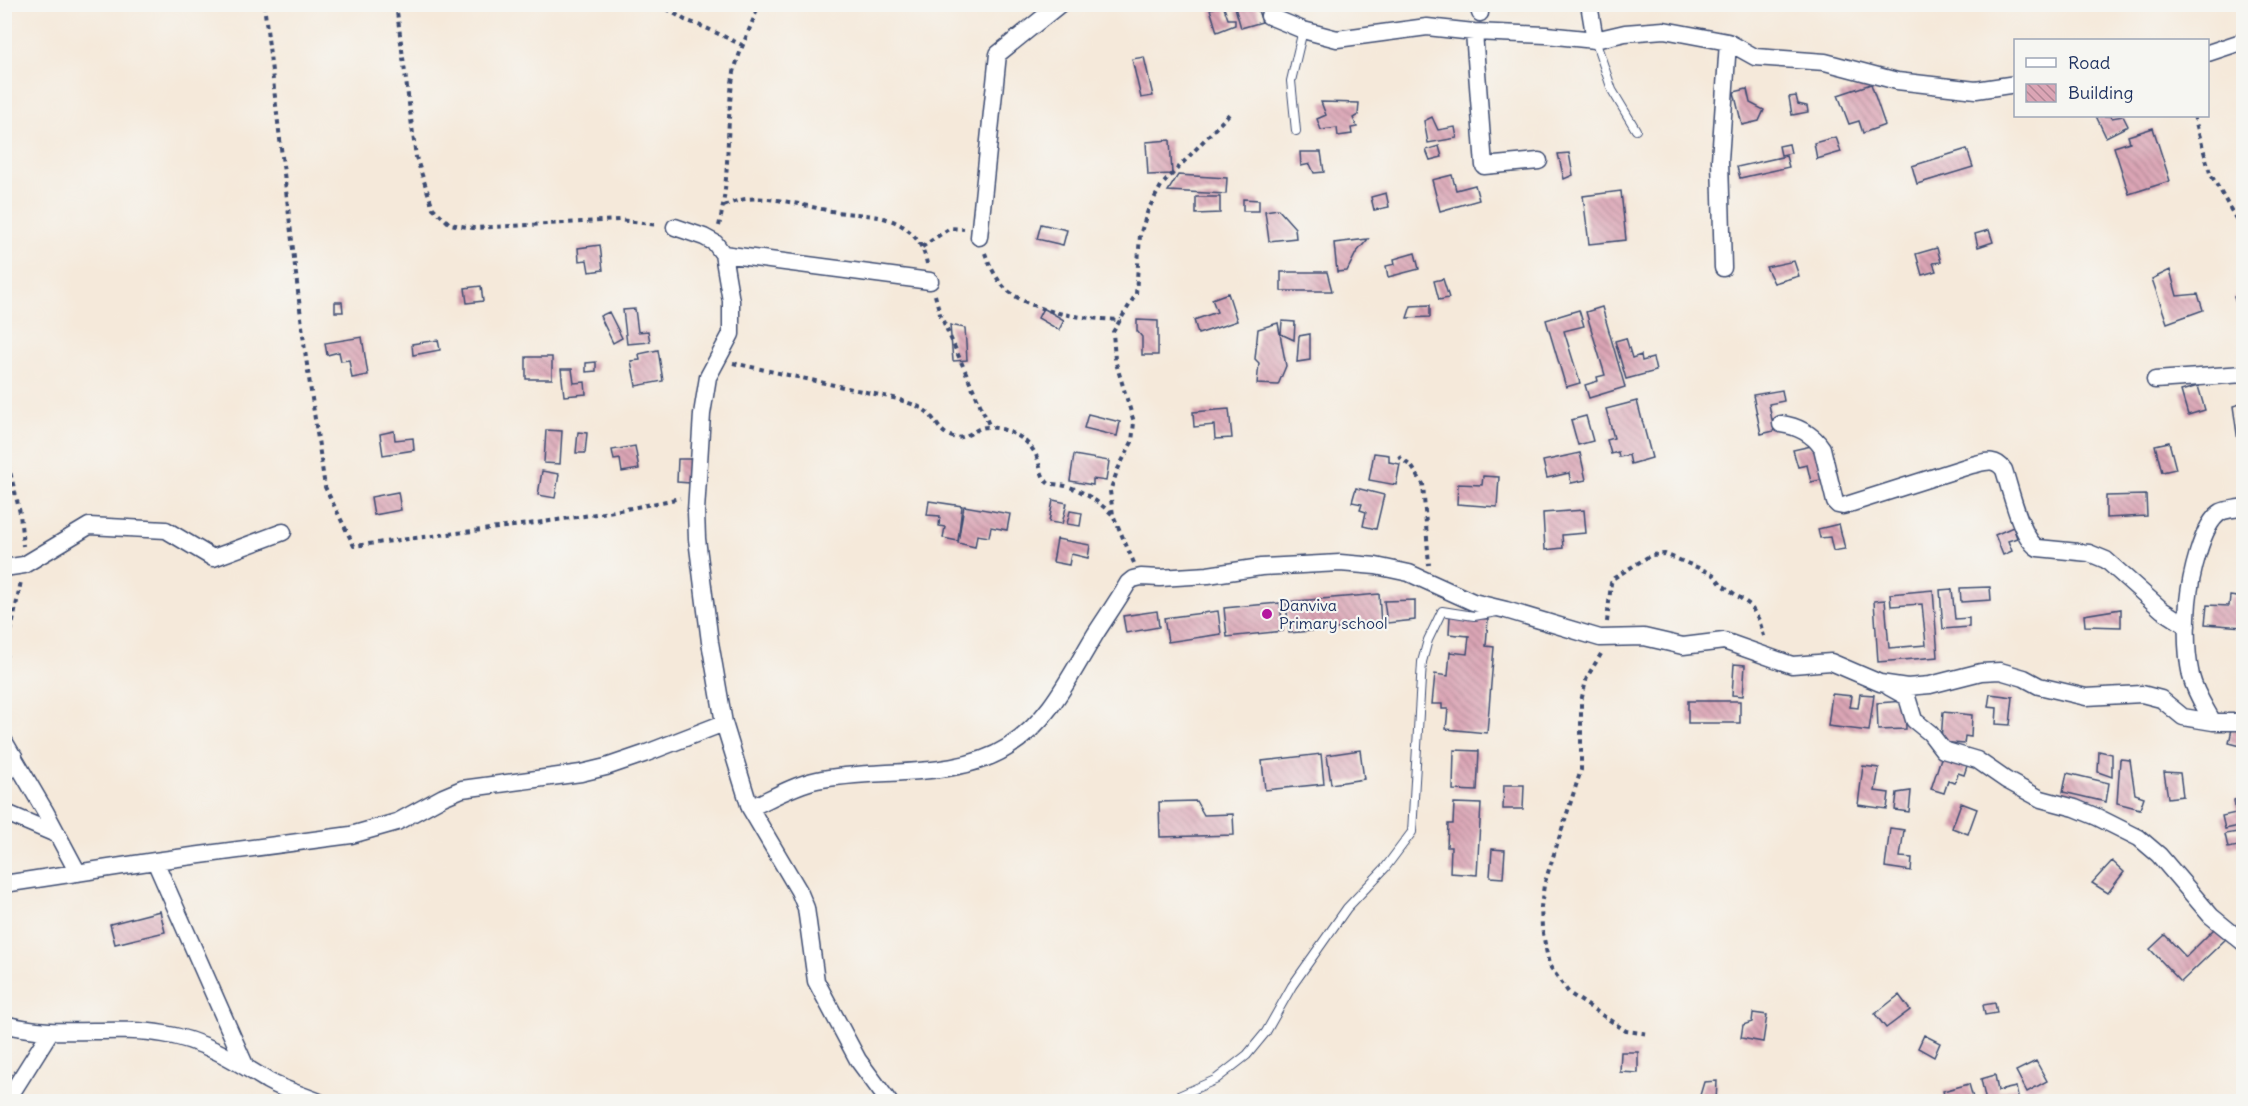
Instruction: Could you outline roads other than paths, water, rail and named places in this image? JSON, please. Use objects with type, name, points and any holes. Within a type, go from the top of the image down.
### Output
[{"type":"street","points":[[979,237],[998,54],[1060,4]]},
{"type":"street","points":[[1589,4],[1595,40]]},
{"type":"street","points":[[1269,16],[1303,30],[1337,39],[1427,27],[1474,32],[1546,34],[1595,40],[1625,33],[1664,30],[1728,42],[1755,57],[1825,62],[1897,81],[1976,90],[2014,84]]},
{"type":"street","points":[[1474,32],[1484,166],[1539,161]]},
{"type":"street","points":[[2209,53],[2244,41]]},
{"type":"street","points":[[1723,268],[1720,160],[1728,42]]},
{"type":"street","points":[[675,227],[704,237],[719,249],[930,281]]},
{"type":"street","points":[[719,249],[731,301],[733,327],[708,377],[702,414],[696,495],[697,539],[710,642],[724,723],[750,808],[799,891],[806,908],[816,981],[858,1060],[889,1101]]},
{"type":"street","points":[[2155,380],[2244,374]]},
{"type":"street","points":[[1781,424],[1791,425],[1817,441],[1822,448],[1835,502],[1843,506],[1972,465],[1989,461],[1998,463],[2004,470],[2031,544],[2038,548],[2089,553],[2106,560],[2162,610],[2187,626]]},
{"type":"street","points":[[2213,722],[2195,689],[2192,678],[2187,626],[2188,600],[2201,543],[2210,526],[2221,512],[2244,507]]},
{"type":"street","points":[[4,568],[24,565],[89,526],[166,530],[213,558],[283,532]]},
{"type":"street","points":[[750,808],[792,788],[819,780],[950,768],[987,758],[1007,748],[1020,739],[1055,700],[1128,583],[1141,577],[1179,577],[1261,567],[1340,563],[1376,566],[1409,573],[1473,602],[1600,638],[1644,637],[1683,646],[1724,641],[1792,664],[1831,662],[1880,683],[1907,697],[1914,720],[1930,733],[1943,750],[1977,760],[2041,800],[2075,808],[2119,826],[2139,838],[2158,855],[2211,916],[2244,943]]},
{"type":"street","points":[[1880,683],[1907,687],[1930,685],[1981,672],[2000,671],[2024,678],[2039,686],[2086,697],[2104,698],[2136,694],[2154,696],[2183,717],[2213,722],[2244,722]]},
{"type":"street","points":[[4,884],[351,835],[397,822],[462,789],[606,767],[724,723]]},
{"type":"street","points":[[4,741],[78,873]]},
{"type":"street","points":[[4,778],[14,756]]},
{"type":"street","points":[[4,812],[58,835]]},
{"type":"street","points":[[155,861],[245,1065]]},
{"type":"street","points":[[4,1024],[22,1029],[50,1032],[130,1029],[167,1034],[198,1043],[245,1065],[270,1082],[320,1101]]},
{"type":"street","points":[[6,1101],[50,1032]]},
{"type":"lane","points":[[1296,131],[1291,81],[1303,30]]},
{"type":"lane","points":[[1595,40],[1612,90],[1636,130]]},
{"type":"lane","points":[[1165,1101],[1215,1080],[1247,1054],[1266,1032],[1292,986],[1347,908],[1385,868],[1412,832],[1422,662],[1428,640],[1443,611],[1474,616],[1506,610]]},
{"type":"place","name":"Danviva Primary school","points":[[1267,614]]}]
